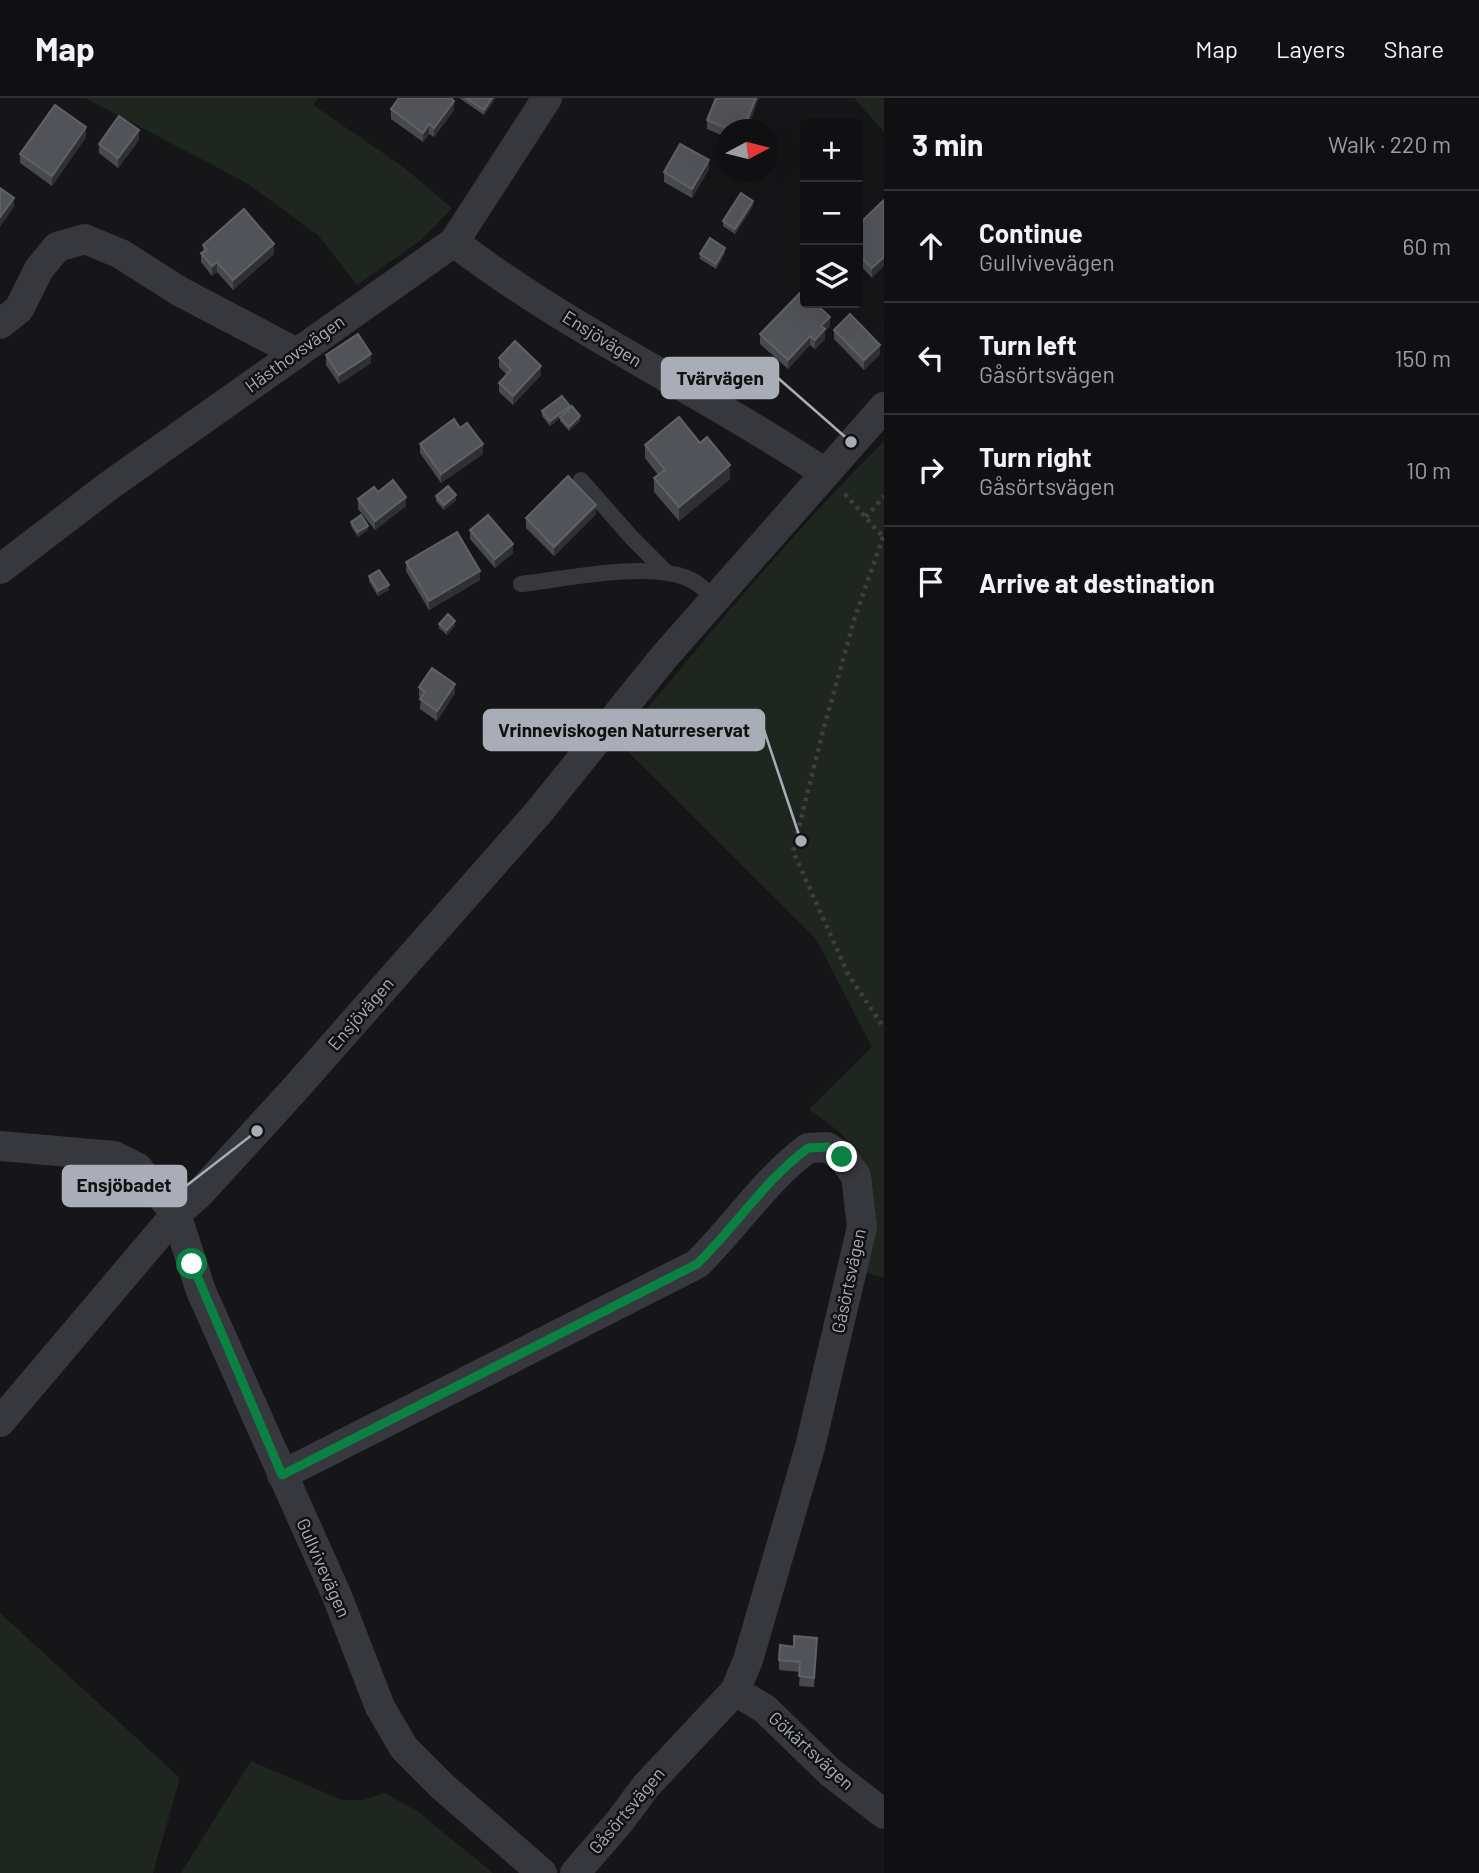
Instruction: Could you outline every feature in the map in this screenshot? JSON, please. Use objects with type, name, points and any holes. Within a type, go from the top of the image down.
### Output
[{"type":"street","name":"Hästhovsvägen","points":[[0,569],[110,485],[454,242],[547,98]]},
{"type":"street","points":[[0,324],[19,309],[38,269],[57,247],[85,239],[121,254],[179,291],[297,353]]},
{"type":"street","name":"Ensjövägen","points":[[454,242],[500,276],[770,437],[825,473]]},
{"type":"street","name":"Ensjövägen","points":[[0,1422],[176,1214],[199,1194],[285,1100],[538,813],[664,657],[884,407]]},
{"type":"street","points":[[0,1146],[114,1156],[138,1168],[176,1214]]},
{"type":"street","name":"Gåsörtsvägen","points":[[282,1475],[697,1264],[795,1157],[808,1148],[827,1147],[842,1157],[856,1175],[862,1227],[810,1447],[748,1660],[735,1691],[646,1786],[575,1873]]},
{"type":"street","name":"Gullvivevägen","points":[[176,1214],[201,1290],[337,1596],[380,1707],[404,1748],[443,1787],[542,1873]]},
{"type":"street","name":"Gökärtsvägen","points":[[735,1691],[765,1709],[831,1773],[884,1814]]},
{"type":"lane","points":[[581,480],[666,572]]},
{"type":"lane","points":[[521,584],[654,570],[686,578],[701,586],[715,599]]},
{"type":"path","points":[[825,473],[884,537],[855,617],[793,851],[848,974],[884,1028]]},
{"type":"path","points":[[866,517],[884,496]]},
{"type":"shaded area","points":[[85,98],[318,98],[313,105],[402,166],[452,208],[420,241],[357,285],[318,235],[245,182]]},
{"type":"shaded area","points":[[854,98],[884,98],[884,132]]},
{"type":"shaded area","points":[[884,441],[884,1278],[864,1272],[869,1174],[842,1134],[809,1109],[872,1047],[816,939],[619,743],[781,551]]},
{"type":"shaded area","points":[[0,1613],[180,1778],[153,1873],[0,1873]]},
{"type":"shaded area","points":[[251,1761],[342,1800],[363,1800],[384,1793],[417,1811],[493,1873],[181,1873]]},
{"type":"building","points":[[399,98],[451,98],[454,101],[434,128],[429,124],[423,133],[391,109]]},
{"type":"building","points":[[466,98],[492,98],[484,110]]},
{"type":"building","points":[[716,98],[756,98],[747,119],[716,119],[716,124],[707,120]]},
{"type":"building","points":[[55,105],[86,127],[52,176],[20,154]]},
{"type":"building","points":[[119,116],[139,130],[118,158],[99,144]]},
{"type":"building","points":[[680,144],[709,160],[692,189],[664,172]]},
{"type":"building","points":[[0,188],[14,198],[0,217]]},
{"type":"building","points":[[741,193],[753,201],[735,229],[723,221]]},
{"type":"building","points":[[884,200],[884,257],[872,268],[863,259],[863,220]]},
{"type":"building","points":[[244,209],[274,244],[233,280],[217,262],[212,266],[201,253],[207,250],[203,245]]},
{"type":"building","points":[[710,238],[725,248],[716,264],[700,254]]},
{"type":"building","points":[[800,293],[800,308],[820,308],[830,317],[821,326],[825,329],[815,340],[810,336],[788,360],[760,334]]},
{"type":"building","points":[[850,314],[880,345],[864,360],[834,330]]},
{"type":"building","points":[[358,334],[371,354],[339,375],[326,355]]},
{"type":"building","points":[[515,341],[541,366],[513,396],[499,383],[511,370],[499,358]]},
{"type":"building","points":[[562,396],[570,406],[550,421],[542,411]]},
{"type":"building","points":[[572,406],[580,416],[569,427],[560,417]]},
{"type":"building","points":[[679,417],[700,443],[707,437],[730,465],[679,507],[654,478],[665,470],[645,445]]},
{"type":"building","points":[[454,419],[460,428],[467,423],[483,444],[441,474],[420,444]]},
{"type":"building","points":[[568,476],[596,505],[554,547],[526,518]]},
{"type":"building","points":[[393,480],[406,497],[375,521],[358,499],[374,487],[378,492]]},
{"type":"building","points":[[448,486],[456,495],[444,505],[436,496]]},
{"type":"building","points":[[361,515],[368,526],[358,532],[351,522]]},
{"type":"building","points":[[488,515],[513,544],[495,559],[470,530]]},
{"type":"building","points":[[457,532],[480,571],[429,601],[406,562]]},
{"type":"building","points":[[379,570],[389,585],[378,591],[369,576]]},
{"type":"building","points":[[448,614],[455,621],[447,630],[439,624]]},
{"type":"building","points":[[432,668],[455,684],[437,711],[420,699],[425,692],[419,687]]},
{"type":"building","points":[[794,1636],[817,1638],[814,1678],[799,1676],[800,1662],[779,1660],[780,1645],[794,1647]]},
{"type":"place","name":"Tvärvägen","points":[[851,442]]},
{"type":"place","name":"Vrinneviskogen Naturreservat","points":[[801,841]]},
{"type":"place","name":"Ensjöbadet","points":[[257,1131]]},
{"type":"route","points":[[192,1264],[282,1475],[697,1264],[795,1157],[808,1148],[827,1147],[842,1157]]}]
